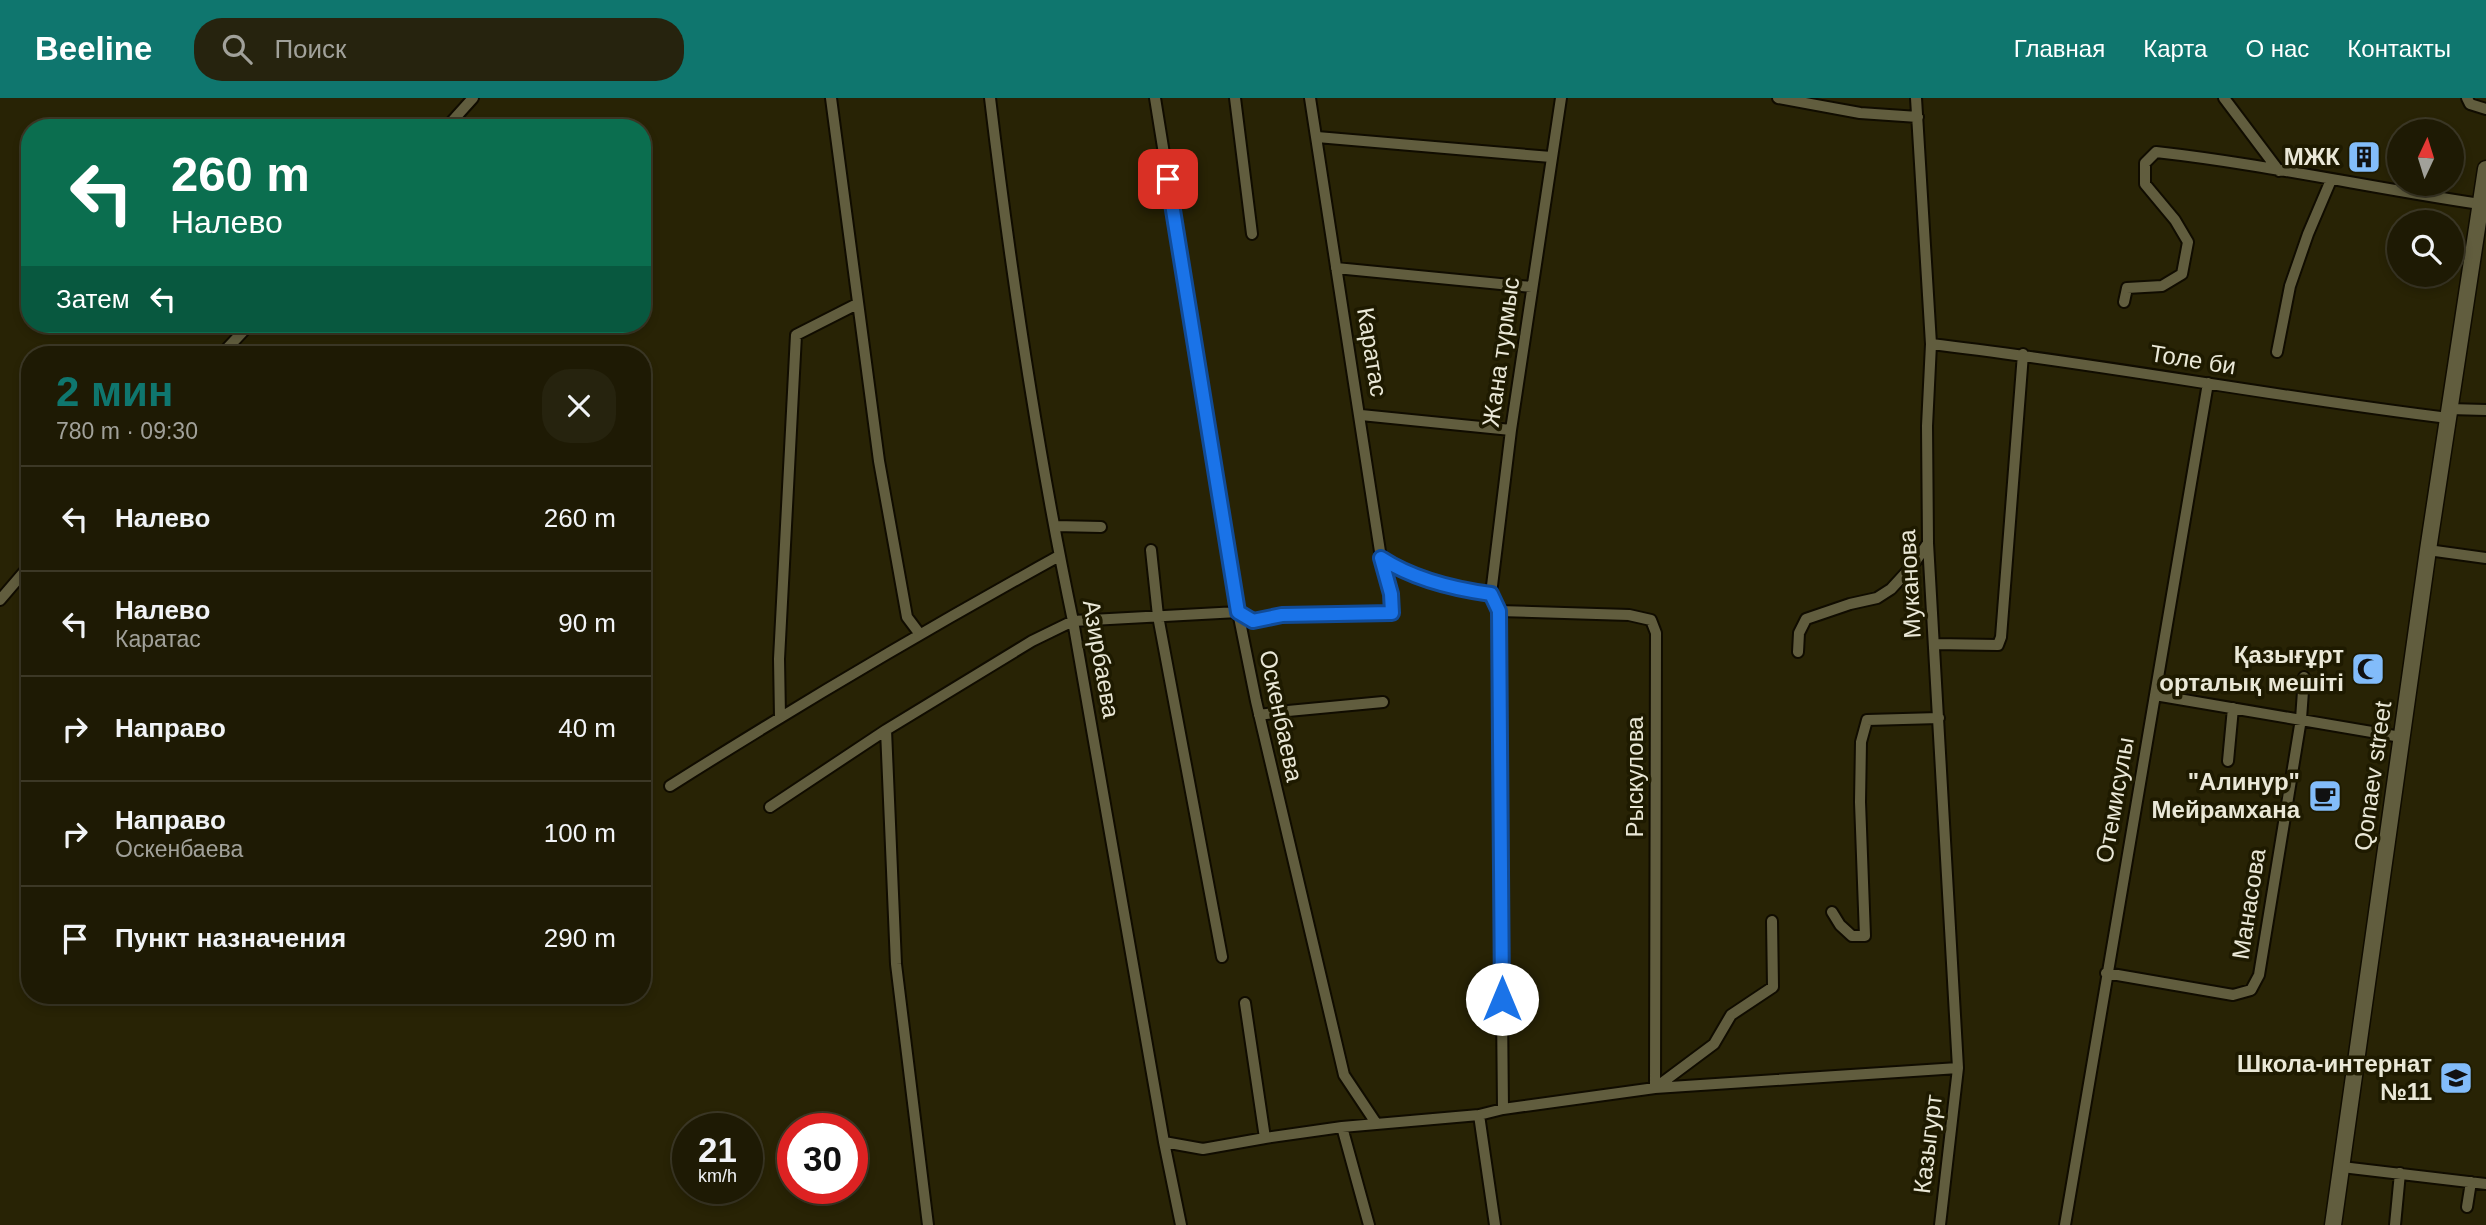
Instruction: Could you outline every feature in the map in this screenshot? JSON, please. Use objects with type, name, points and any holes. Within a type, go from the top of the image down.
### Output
[{"type":"main road","name":"Qonaev street","points":[[2333,1225],[2448,413],[2480,242],[2480,204],[2486,169]]},
{"type":"street","points":[[454,119],[473,98]]},
{"type":"street","points":[[831,98],[879,461],[907,617],[919,633]]},
{"type":"street","name":"Азирбаева","points":[[990,98],[1005,225],[1059,556],[1073,621],[1164,1142],[1181,1225]]},
{"type":"street","name":"Оскенбаева","points":[[1155,98],[1238,612],[1259,715],[1344,1075],[1376,1123]]},
{"type":"street","points":[[1235,98],[1252,234]]},
{"type":"street","name":"Каратас","points":[[1238,612],[1253,621],[1282,615],[1392,613],[1391,594],[1381,558],[1310,98]]},
{"type":"street","name":"Жана турмыс","points":[[1491,594],[1511,430],[1562,98]]},
{"type":"street","points":[[1778,98],[1860,113],[1918,117]]},
{"type":"street","name":"Муканова","points":[[1916,98],[1931,344],[1927,426],[1928,543],[1958,1068]]},
{"type":"street","points":[[2224,98],[2279,171]]},
{"type":"street","points":[[2467,98],[2470,104],[2486,109]]},
{"type":"street","points":[[1317,137],[1551,157]]},
{"type":"street","points":[[2124,302],[2127,288],[2162,286],[2182,274],[2188,242],[2175,220],[2146,184],[2145,163],[2156,152],[2210,158],[2480,204]]},
{"type":"street","points":[[2277,352],[2290,286],[2331,180]]},
{"type":"street","points":[[1336,268],[1532,287]]},
{"type":"street","points":[[780,717],[779,659],[796,335],[857,303]]},
{"type":"street","points":[[229,346],[242,333]]},
{"type":"street","name":"Толе би","points":[[1931,344],[2023,355],[2266,394],[2448,413],[2486,410]]},
{"type":"street","points":[[1934,644],[1998,645],[2001,637],[2023,355]]},
{"type":"street","name":"Отемисулы","points":[[2065,1225],[2208,383]]},
{"type":"street","points":[[1361,415],[1511,430]]},
{"type":"street","points":[[1055,526],[1101,527]]},
{"type":"street","points":[[1798,652],[1798,633],[1806,619],[1825,611],[1877,598],[1891,589],[1913,565],[1928,543]]},
{"type":"street","points":[[1151,550],[1158,616],[1223,957]]},
{"type":"street","points":[[2428,550],[2486,558]]},
{"type":"street","points":[[670,786],[919,633],[1059,556]]},
{"type":"street","points":[[1381,558],[1399,570],[1458,590],[1491,594],[1499,611],[1503,1109]]},
{"type":"street","points":[[0,600],[21,576]]},
{"type":"street","name":"Рыскулова","points":[[1499,611],[1629,615],[1651,620],[1656,633],[1655,1088]]},
{"type":"street","points":[[770,807],[886,730],[1032,641],[1073,621],[1238,612]]},
{"type":"street","name":"Манасова","points":[[2106,973],[2233,995],[2251,990],[2259,975],[2301,719],[2304,677]]},
{"type":"street","points":[[2155,695],[2401,737]]},
{"type":"street","points":[[1259,715],[1383,702]]},
{"type":"street","points":[[2228,761],[2233,708]]},
{"type":"street","points":[[1832,912],[1840,925],[1853,936],[1864,936],[1860,802],[1861,742],[1867,720],[1939,718]]},
{"type":"street","points":[[886,730],[896,964],[928,1225]]},
{"type":"street","points":[[1655,1088],[1714,1044],[1731,1016],[1773,988],[1772,920]]},
{"type":"street","points":[[1245,1003],[1265,1138]]},
{"type":"street","points":[[1164,1142],[1203,1149],[1342,1127],[1479,1115],[1503,1109],[1655,1088],[1958,1068]]},
{"type":"street","name":"Казыгурт","points":[[1940,1225],[1958,1068]]},
{"type":"street","points":[[1479,1115],[1495,1225]]},
{"type":"street","points":[[1342,1127],[1369,1225]]},
{"type":"street","points":[[2342,1167],[2486,1184]]},
{"type":"street","points":[[2395,1225],[2400,1174]]},
{"type":"street","points":[[2467,1207],[2471,1182]]},
{"type":"place","name":"МЖК","points":[[2364,157]]},
{"type":"place","name":"Қазығұрт орталық мешіті","points":[[2368,669]]},
{"type":"place","name":"\"Алинур\" Мейрамхана","points":[[2325,796]]},
{"type":"place","name":"Школа-интернат №11","points":[[2456,1078]]},
{"type":"route","points":[[1168,179],[1238,612],[1253,621],[1282,615],[1392,613],[1391,594],[1381,558],[1399,570],[1458,590],[1491,594],[1499,611],[1502,999]]}]
